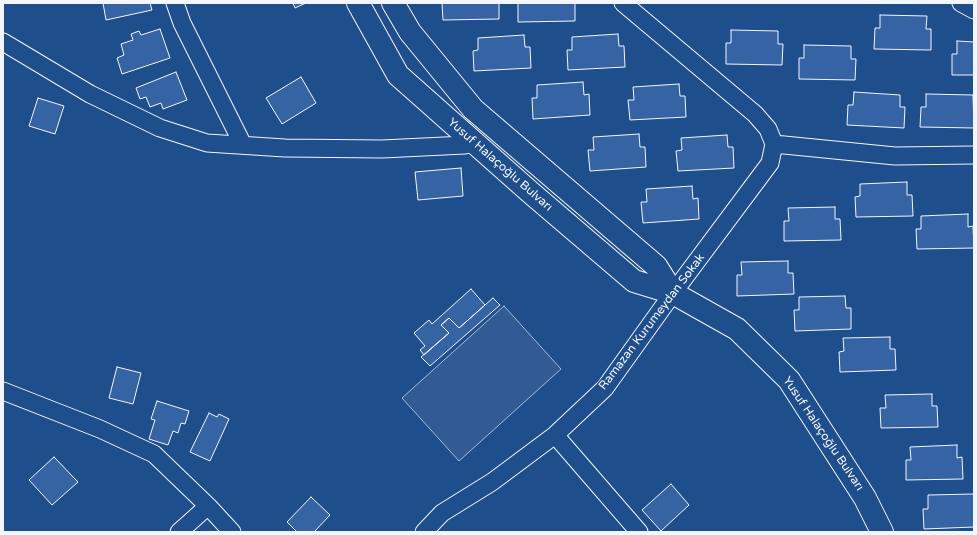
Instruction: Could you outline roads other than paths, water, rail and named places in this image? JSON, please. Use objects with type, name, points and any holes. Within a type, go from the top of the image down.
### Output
[{"type":"street","points":[[175,3],[182,23],[243,145]]},
{"type":"street","name":"Yusuf Halaçoğlu Bulvarı","points":[[358,3],[398,75],[475,144],[634,282],[673,293],[737,329],[789,380],[865,498],[882,532]]},
{"type":"street","name":"Yusuf Halaçoğlu Bulvarı","points":[[393,3],[410,32],[473,109],[656,266],[673,293]]},
{"type":"street","points":[[623,3],[755,114],[768,129],[774,144],[895,156],[974,155]]},
{"type":"street","points":[[961,3],[974,10]]},
{"type":"street","points":[[3,42],[90,94],[160,128],[207,143],[285,148],[382,149],[475,144]]},
{"type":"street","name":"Ramazan Kurumeydan Sokak","points":[[424,532],[442,514],[492,482],[555,435],[605,388],[673,293],[770,163],[774,144]]},
{"type":"street","points":[[3,391],[100,429],[154,454],[208,506],[232,532]]},
{"type":"street","points":[[555,435],[639,532]]},
{"type":"street","points":[[179,532],[208,506]]}]
